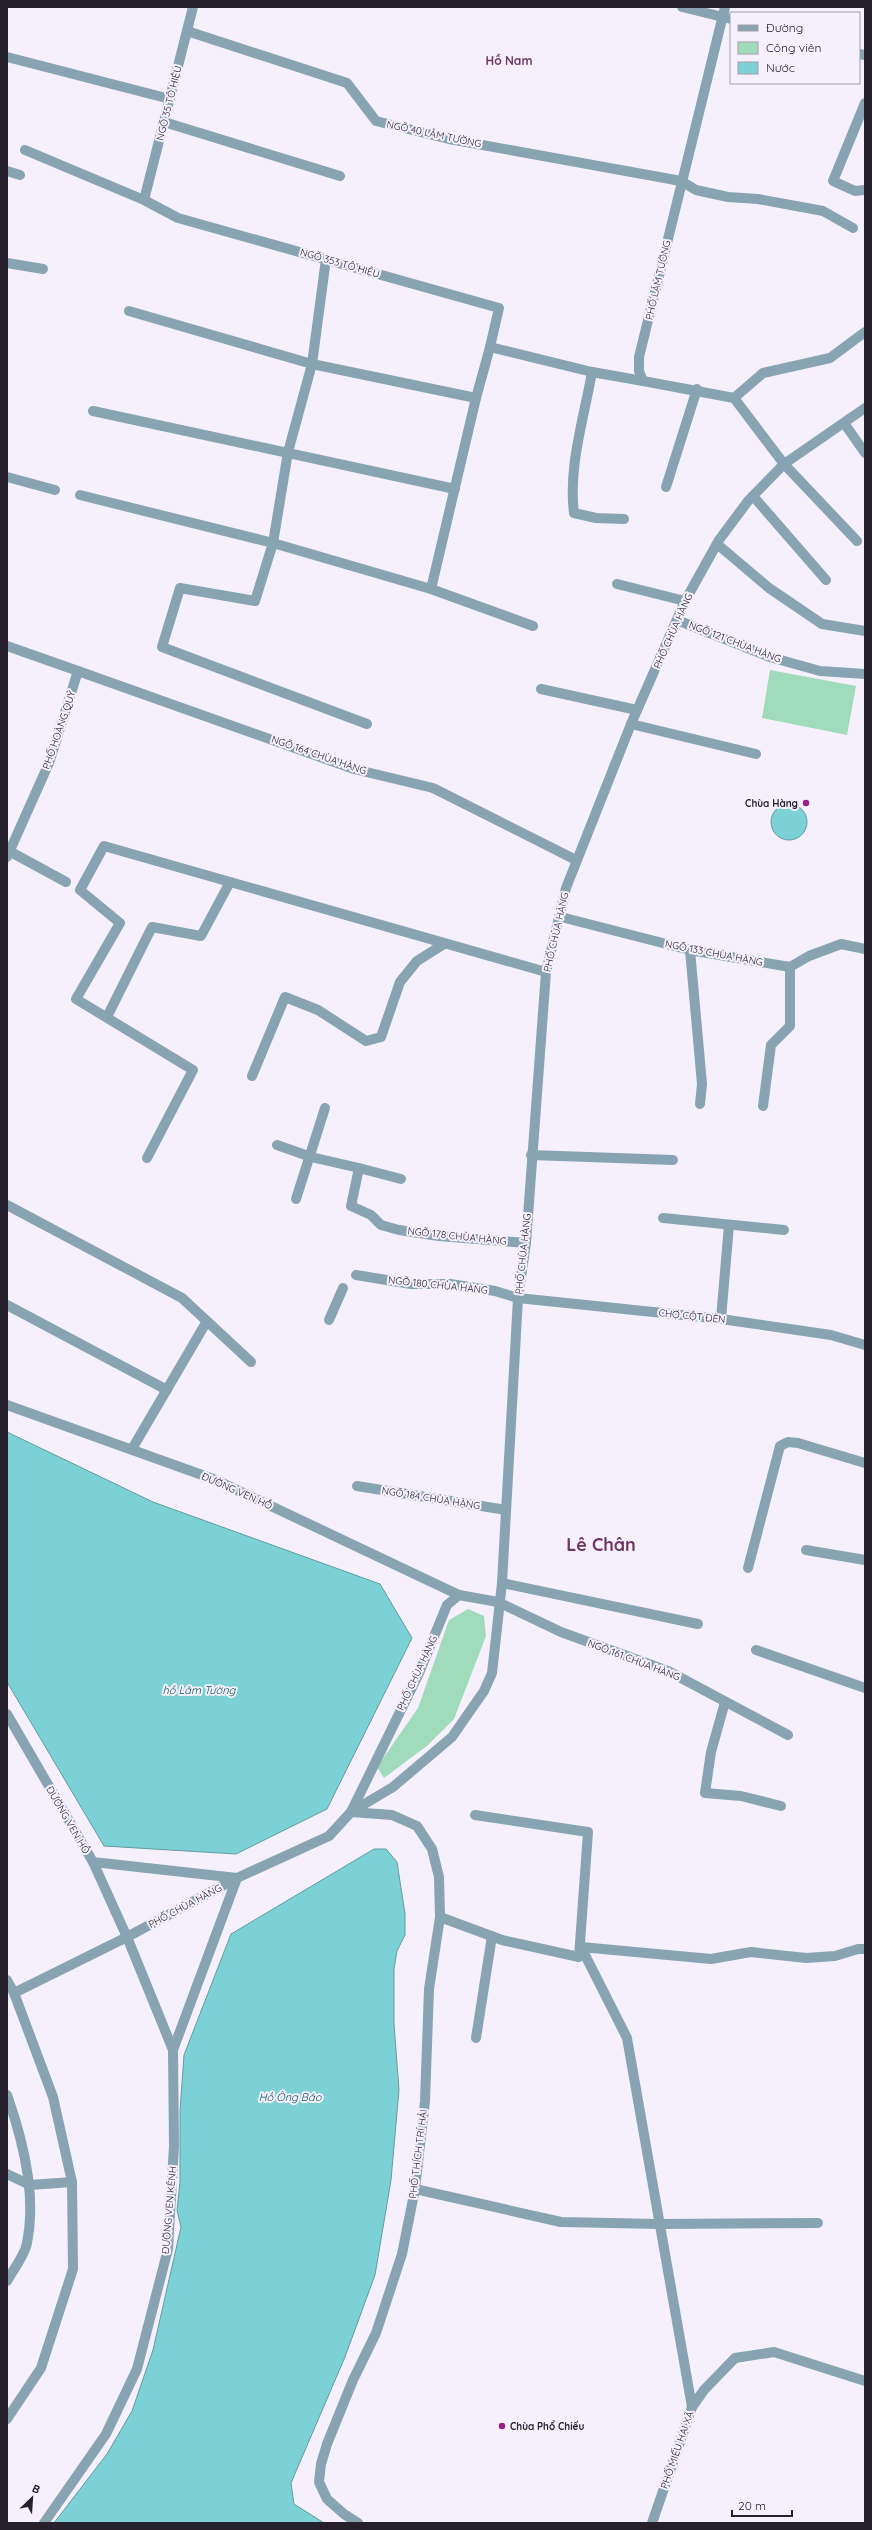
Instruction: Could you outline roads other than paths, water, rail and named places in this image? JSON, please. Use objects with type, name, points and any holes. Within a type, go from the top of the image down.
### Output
[{"type":"street","name":"NGÕ 35 TÔ HIỆU","points":[[144,200],[193,7]]},
{"type":"street","points":[[682,7],[726,14]]},
{"type":"street","name":"PHỐ LÂM TƯỜNG","points":[[643,381],[639,371],[639,357],[681,181],[726,14]]},
{"type":"street","name":"NGÕ 40 LÂM TƯỜNG","points":[[187,31],[347,83],[376,121],[449,139],[681,181],[696,190],[728,197],[758,199],[823,211],[853,228]]},
{"type":"street","points":[[7,57],[170,99]]},
{"type":"street","points":[[865,103],[833,181],[855,191],[865,190]]},
{"type":"street","points":[[164,122],[340,176]]},
{"type":"street","name":"NGÕ 353 TÔ HIỆU","points":[[25,150],[144,200],[178,218],[499,308],[490,347]]},
{"type":"street","points":[[7,171],[20,175]]},
{"type":"street","points":[[326,259],[312,364],[288,452],[272,543],[255,601],[180,588],[162,647],[367,724]]},
{"type":"street","points":[[7,263],[43,269]]},
{"type":"street","points":[[129,312],[312,364],[476,398]]},
{"type":"street","points":[[734,398],[763,373],[830,358],[865,332]]},
{"type":"street","points":[[431,588],[476,398],[490,347],[592,372],[697,390],[734,398],[784,464],[857,541]]},
{"type":"street","points":[[592,372],[574,471],[572,495],[574,513],[596,518],[624,519]]},
{"type":"street","points":[[666,487],[697,390]]},
{"type":"street","name":"PHỐ CHÙA HÀNG","points":[[351,1812],[394,1787],[452,1737],[484,1691],[492,1674],[498,1602],[502,1583],[518,1298],[526,1242],[531,1155],[546,972],[561,917],[566,888],[576,860],[631,724],[685,601],[717,544],[753,496],[784,464],[865,408]]},
{"type":"street","points":[[93,411],[455,489]]},
{"type":"street","points":[[844,423],[865,453]]},
{"type":"street","points":[[7,477],[55,490]]},
{"type":"street","points":[[80,496],[272,543],[431,588],[533,626]]},
{"type":"street","points":[[753,496],[826,580]]},
{"type":"street","points":[[717,544],[769,588],[822,624],[865,631]]},
{"type":"street","points":[[617,584],[685,601]]},
{"type":"street","name":"NGÕ 121 CHÙA HÀNG","points":[[677,620],[770,657],[820,671],[865,674]]},
{"type":"street","points":[[7,646],[78,671]]},
{"type":"street","name":"PHỐ HOÀNG QUÝ","points":[[8,854],[49,763],[78,671]]},
{"type":"street","name":"NGÕ 164 CHÙA HÀNG","points":[[78,671],[354,769],[433,788],[576,860]]},
{"type":"street","points":[[541,689],[637,710]]},
{"type":"street","points":[[631,724],[756,754]]},
{"type":"street","points":[[147,1158],[193,1070],[76,999],[120,923],[80,890],[104,846],[546,972]]},
{"type":"street","points":[[8,854],[66,882]]},
{"type":"street","points":[[107,1017],[152,927],[201,936],[230,882]]},
{"type":"street","name":"NGÕ 133 CHÙA HÀNG","points":[[561,917],[690,950],[790,968]]},
{"type":"street","points":[[252,1076],[285,997],[318,1010],[366,1040],[381,1037],[400,982],[417,961],[444,944]]},
{"type":"street","points":[[763,1106],[771,1044],[790,1026],[790,968],[810,956],[841,944],[865,949]]},
{"type":"street","points":[[690,950],[702,1084],[700,1104]]},
{"type":"street","points":[[296,1199],[311,1156],[325,1108]]},
{"type":"street","points":[[277,1145],[311,1156],[401,1179]]},
{"type":"street","points":[[531,1155],[673,1160]]},
{"type":"street","name":"NGÕ 178 CHÙA HÀNG","points":[[359,1168],[351,1206],[371,1215],[381,1225],[440,1236],[526,1242]]},
{"type":"street","points":[[7,1205],[182,1298],[251,1362]]},
{"type":"street","points":[[663,1218],[784,1230]]},
{"type":"street","points":[[721,1319],[729,1224]]},
{"type":"street","name":"NGÕ 180 CHÙA HÀNG","points":[[356,1275],[411,1284],[450,1284],[495,1291],[518,1298]]},
{"type":"street","points":[[329,1320],[343,1288]]},
{"type":"street","name":"CHỢ CỘT ĐÈN","points":[[518,1298],[721,1319],[831,1335],[865,1345]]},
{"type":"street","points":[[7,1305],[167,1390]]},
{"type":"street","points":[[132,1450],[207,1321]]},
{"type":"street","name":"ĐƯỜNG VEN HỒ","points":[[7,1406],[216,1480],[459,1595]]},
{"type":"street","points":[[748,1568],[780,1446],[788,1442],[798,1443],[865,1463]]},
{"type":"street","name":"NGÕ 184 CHÙA HÀNG","points":[[357,1486],[506,1510]]},
{"type":"street","points":[[806,1550],[865,1560]]},
{"type":"street","points":[[502,1583],[698,1624]]},
{"type":"street","points":[[459,1595],[498,1602]]},
{"type":"street","name":"PHỐ CHÙA HÀNG","points":[[14,1993],[127,1937],[237,1878],[329,1836],[351,1812],[419,1673],[447,1605],[459,1595]]},
{"type":"street","name":"NGÕ 161 CHÙA HÀNG","points":[[498,1602],[561,1632],[668,1671],[788,1735]]},
{"type":"street","points":[[756,1650],[865,1688]]},
{"type":"street","points":[[725,1702],[711,1752],[705,1793],[741,1796],[781,1806]]},
{"type":"street","name":"ĐƯỜNG VEN HỒ","points":[[7,1714],[93,1862],[237,1878]]},
{"type":"street","name":"PHỐ THÍCH TRÍ HẢI","points":[[351,1812],[392,1816],[417,1826],[432,1849],[436,1863],[439,1877],[440,1916],[429,1989],[425,2101],[415,2189],[402,2254],[376,2333],[353,2380],[326,2444],[321,2464],[319,2482],[327,2499],[344,2514],[358,2523]]},
{"type":"street","points":[[440,1916],[492,1936],[579,1957],[581,1947],[588,1832],[475,1815]]},
{"type":"street","points":[[93,1862],[127,1937],[173,2050]]},
{"type":"street","name":"ĐƯỜNG VEN KÊNH","points":[[44,2523],[106,2434],[138,2369],[168,2248],[174,2146],[173,2050],[237,1878]]},
{"type":"street","points":[[476,2038],[492,1936]]},
{"type":"street","points":[[581,1947],[711,1958],[751,1952],[806,1958],[834,1956],[858,1948],[865,1949]]},
{"type":"street","points":[[581,1947],[627,2038],[658,2224],[692,2407]]},
{"type":"street","points":[[7,1980],[14,1993],[53,2098],[72,2182],[73,2269],[41,2368],[7,2419]]},
{"type":"street","points":[[7,2095],[18,2127],[30,2185],[27,2244],[7,2281]]},
{"type":"street","points":[[7,2174],[30,2185],[72,2182]]},
{"type":"street","points":[[415,2189],[561,2222],[658,2224],[818,2223]]},
{"type":"street","name":"PHỐ MIẾU HAI XÃ","points":[[652,2523],[692,2407],[704,2390],[735,2358],[774,2352],[865,2380]]},
{"type":"water","points":[[789,804],[799,807],[804,812],[807,822],[804,832],[799,837],[789,840],[779,837],[774,832],[771,822],[774,812],[779,807]]},
{"type":"water","name":"hồ Lâm Tường","points":[[7,1432],[153,1502],[380,1584],[412,1638],[327,1809],[236,1854],[104,1846],[7,1682]]},
{"type":"water","name":"Hồ Ông Báo","points":[[374,1849],[386,1849],[397,1862],[405,1914],[405,1935],[397,1951],[394,1969],[394,2024],[399,2090],[391,2180],[375,2275],[345,2357],[291,2483],[294,2504],[324,2523],[54,2523],[107,2454],[132,2411],[153,2350],[181,2227],[177,2210],[180,2182],[180,2111],[184,2055],[231,1934]]},
{"type":"place","name":"Chùa Hàng","points":[[806,803]]},
{"type":"place","name":"Chùa Phổ Chiếu","points":[[502,2426]]},
{"type":"district","name":"Hồ Nam","points":[[509,60]]},
{"type":"district","name":"Lê Chân","points":[[601,1544]]}]
